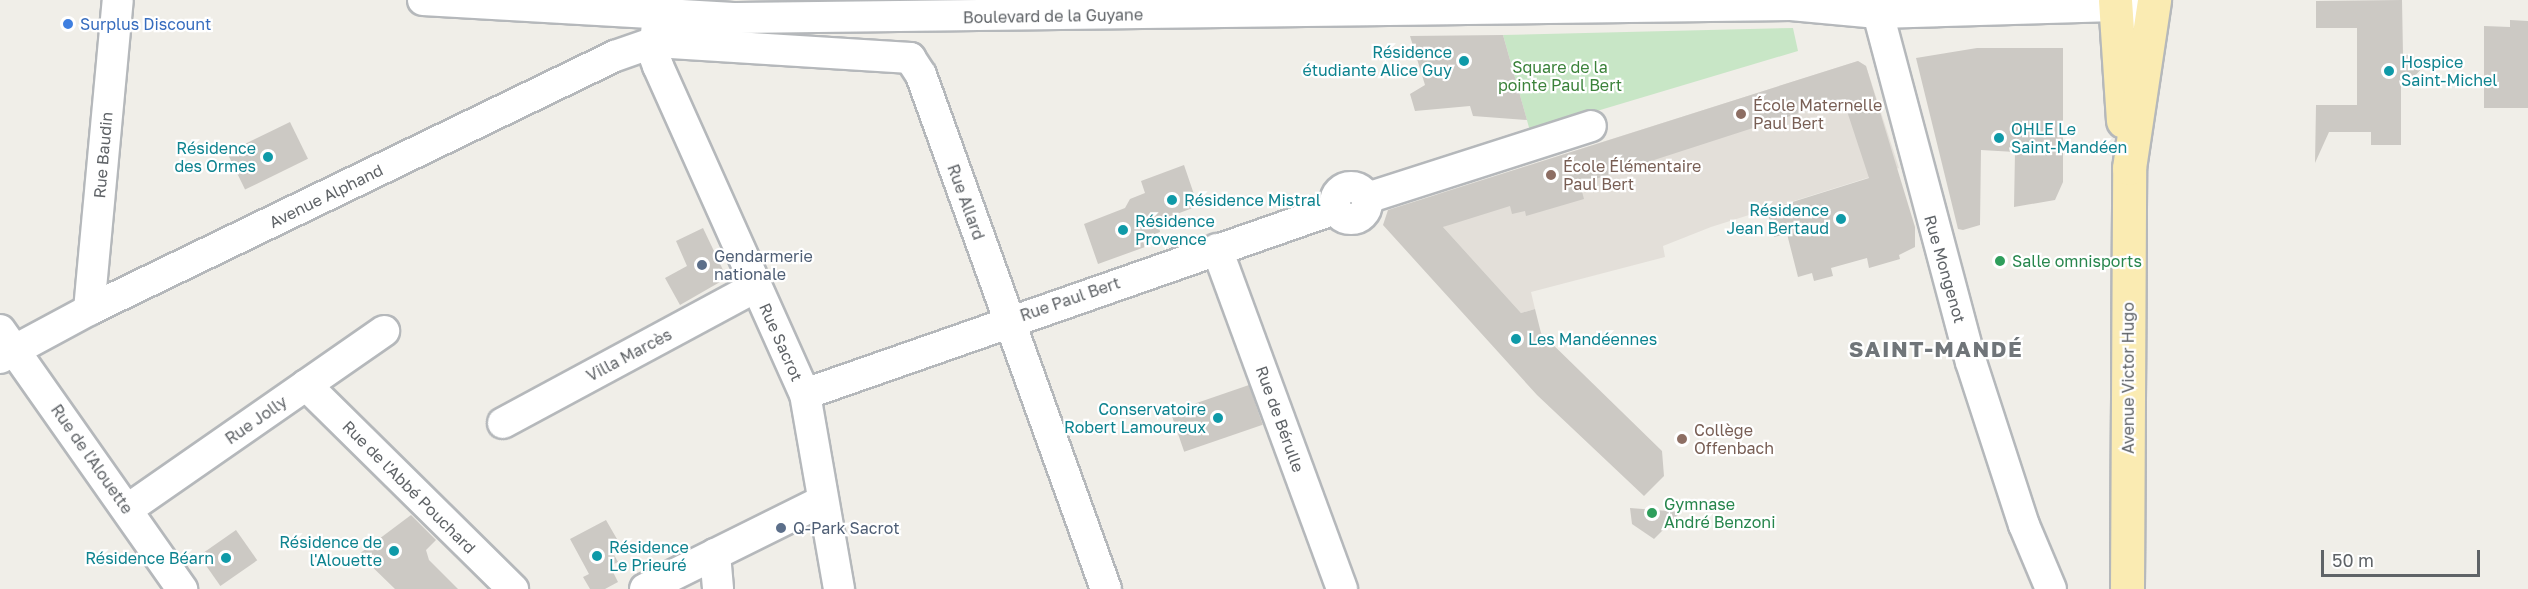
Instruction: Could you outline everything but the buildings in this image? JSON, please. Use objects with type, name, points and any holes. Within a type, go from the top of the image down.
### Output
[{"type":"main road","points":[[2115,3],[2129,168]]},
{"type":"main road","points":[[2129,168],[2154,3]]},
{"type":"main road","name":"Avenue Victor Hugo","points":[[2127,589],[2129,168]]},
{"type":"street","name":"Rue Baudin","points":[[89,309],[118,0]]},
{"type":"street","name":"Boulevard de la Guyane","points":[[423,0],[658,19],[1791,5],[1878,13],[2115,3],[2141,15],[2154,3]]},
{"type":"street","name":"Rue Mongenot","points":[[1878,13],[1971,362],[2009,482],[2051,589]]},
{"type":"street","name":"Avenue Alphand","points":[[5,346],[89,309],[615,56],[658,19]]},
{"type":"street","name":"Rue Sacrot","points":[[658,19],[658,66],[805,394],[839,589]]},
{"type":"street","name":"Rue Allard","points":[[658,19],[910,58],[921,75],[1106,589]]},
{"type":"street","name":"Rue Paul Bert","points":[[805,394],[1008,321],[1335,209],[1353,220],[1365,212],[1367,198],[1591,126]]},
{"type":"street","name":"Rue de Bérulle","points":[[1217,249],[1342,589]]},
{"type":"street","name":"Villa Marcès","points":[[503,423],[756,287]]},
{"type":"street","name":"Rue Jolly","points":[[128,509],[384,332]]},
{"type":"street","name":"Rue de l'Alouette","points":[[5,346],[128,509],[182,589]]},
{"type":"street","name":"Rue de l'Abbé Pouchard","points":[[306,385],[513,589]]},
{"type":"street","points":[[645,589],[822,501]]},
{"type":"street","points":[[715,554],[718,589]]},
{"type":"shaded area","points":[[1858,61],[1866,66],[1899,168],[1711,227],[1663,246],[1665,257],[1531,292],[1535,309],[1521,313],[1443,227],[1448,225],[1438,194]]},
{"type":"green space","name":"Square de la pointe Paul Bert","points":[[1793,28],[1798,51],[1530,131],[1503,35]]},
{"type":"place","name":"Surplus Discount","points":[[68,24]]},
{"type":"place","name":"Résidence étudiante Alice Guy","points":[[1464,61]]},
{"type":"place","name":"Hospice Saint-Michel","points":[[2389,71]]},
{"type":"place","name":"École Maternelle Paul Bert","points":[[1741,114]]},
{"type":"place","name":"OHLE Le Saint-Mandéen","points":[[1999,138]]},
{"type":"place","name":"Résidence des Ormes","points":[[268,157]]},
{"type":"place","name":"École Élémentaire Paul Bert","points":[[1551,175]]},
{"type":"place","name":"Résidence Mistral","points":[[1172,200]]},
{"type":"place","name":"Résidence Jean Bertaud","points":[[1841,219]]},
{"type":"place","name":"Résidence Provence","points":[[1123,230]]},
{"type":"place","name":"Salle omnisports","points":[[2000,261]]},
{"type":"place","name":"Gendarmerie nationale","points":[[702,265]]},
{"type":"place","name":"Les Mandéennes","points":[[1516,339]]},
{"type":"place","name":"Conservatoire Robert Lamoureux","points":[[1218,418]]},
{"type":"place","name":"Collège Offenbach","points":[[1682,439]]},
{"type":"place","name":"Gymnase André Benzoni","points":[[1652,513]]},
{"type":"place","name":"Q-Park Sacrot","points":[[781,528]]},
{"type":"place","name":"Résidence de l'Alouette","points":[[394,551]]},
{"type":"place","name":"Résidence Le Prieuré","points":[[597,556]]},
{"type":"place","name":"Résidence Béarn","points":[[226,558]]},
{"type":"district","name":"SAINT-MANDÉ","points":[[1936,349]]}]
